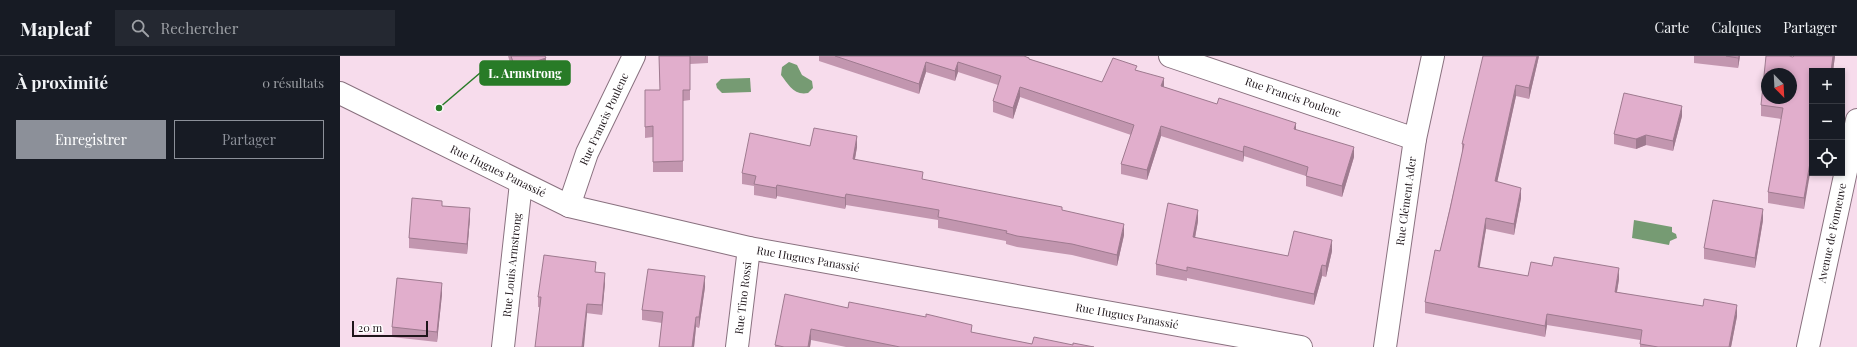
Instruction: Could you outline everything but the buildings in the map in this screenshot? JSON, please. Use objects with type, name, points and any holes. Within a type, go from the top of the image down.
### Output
[{"type":"street","name":"Rue Francis Poulenc","points":[[568,206],[587,152],[634,56]]},
{"type":"street","name":"Rue Francis Poulenc","points":[[1170,56],[1415,138]]},
{"type":"street","name":"Rue Clément Ader","points":[[1384,347],[1415,138],[1433,56]]},
{"type":"street","name":"Rue Hugues Panassié","points":[[340,93],[568,206],[750,248],[1301,347]]},
{"type":"street","name":"Avenue de Fonneuve","points":[[1808,347],[1857,120]]},
{"type":"street","name":"Rue Louis Armstrong","points":[[504,347],[521,183]]},
{"type":"street","name":"Rue Tino Rossi","points":[[738,347],[750,248]]},
{"type":"shaded area","points":[[789,62],[797,65],[802,75],[812,81],[813,88],[808,93],[799,93],[795,91],[781,75],[782,67]]},
{"type":"shaded area","points":[[750,78],[751,92],[722,93],[717,88],[716,84],[721,79]]},
{"type":"shaded area","points":[[1634,220],[1672,227],[1672,232],[1676,234],[1677,238],[1670,241],[1669,245],[1632,238]]},
{"type":"place","name":"L. Armstrong","points":[[439,108]]}]
